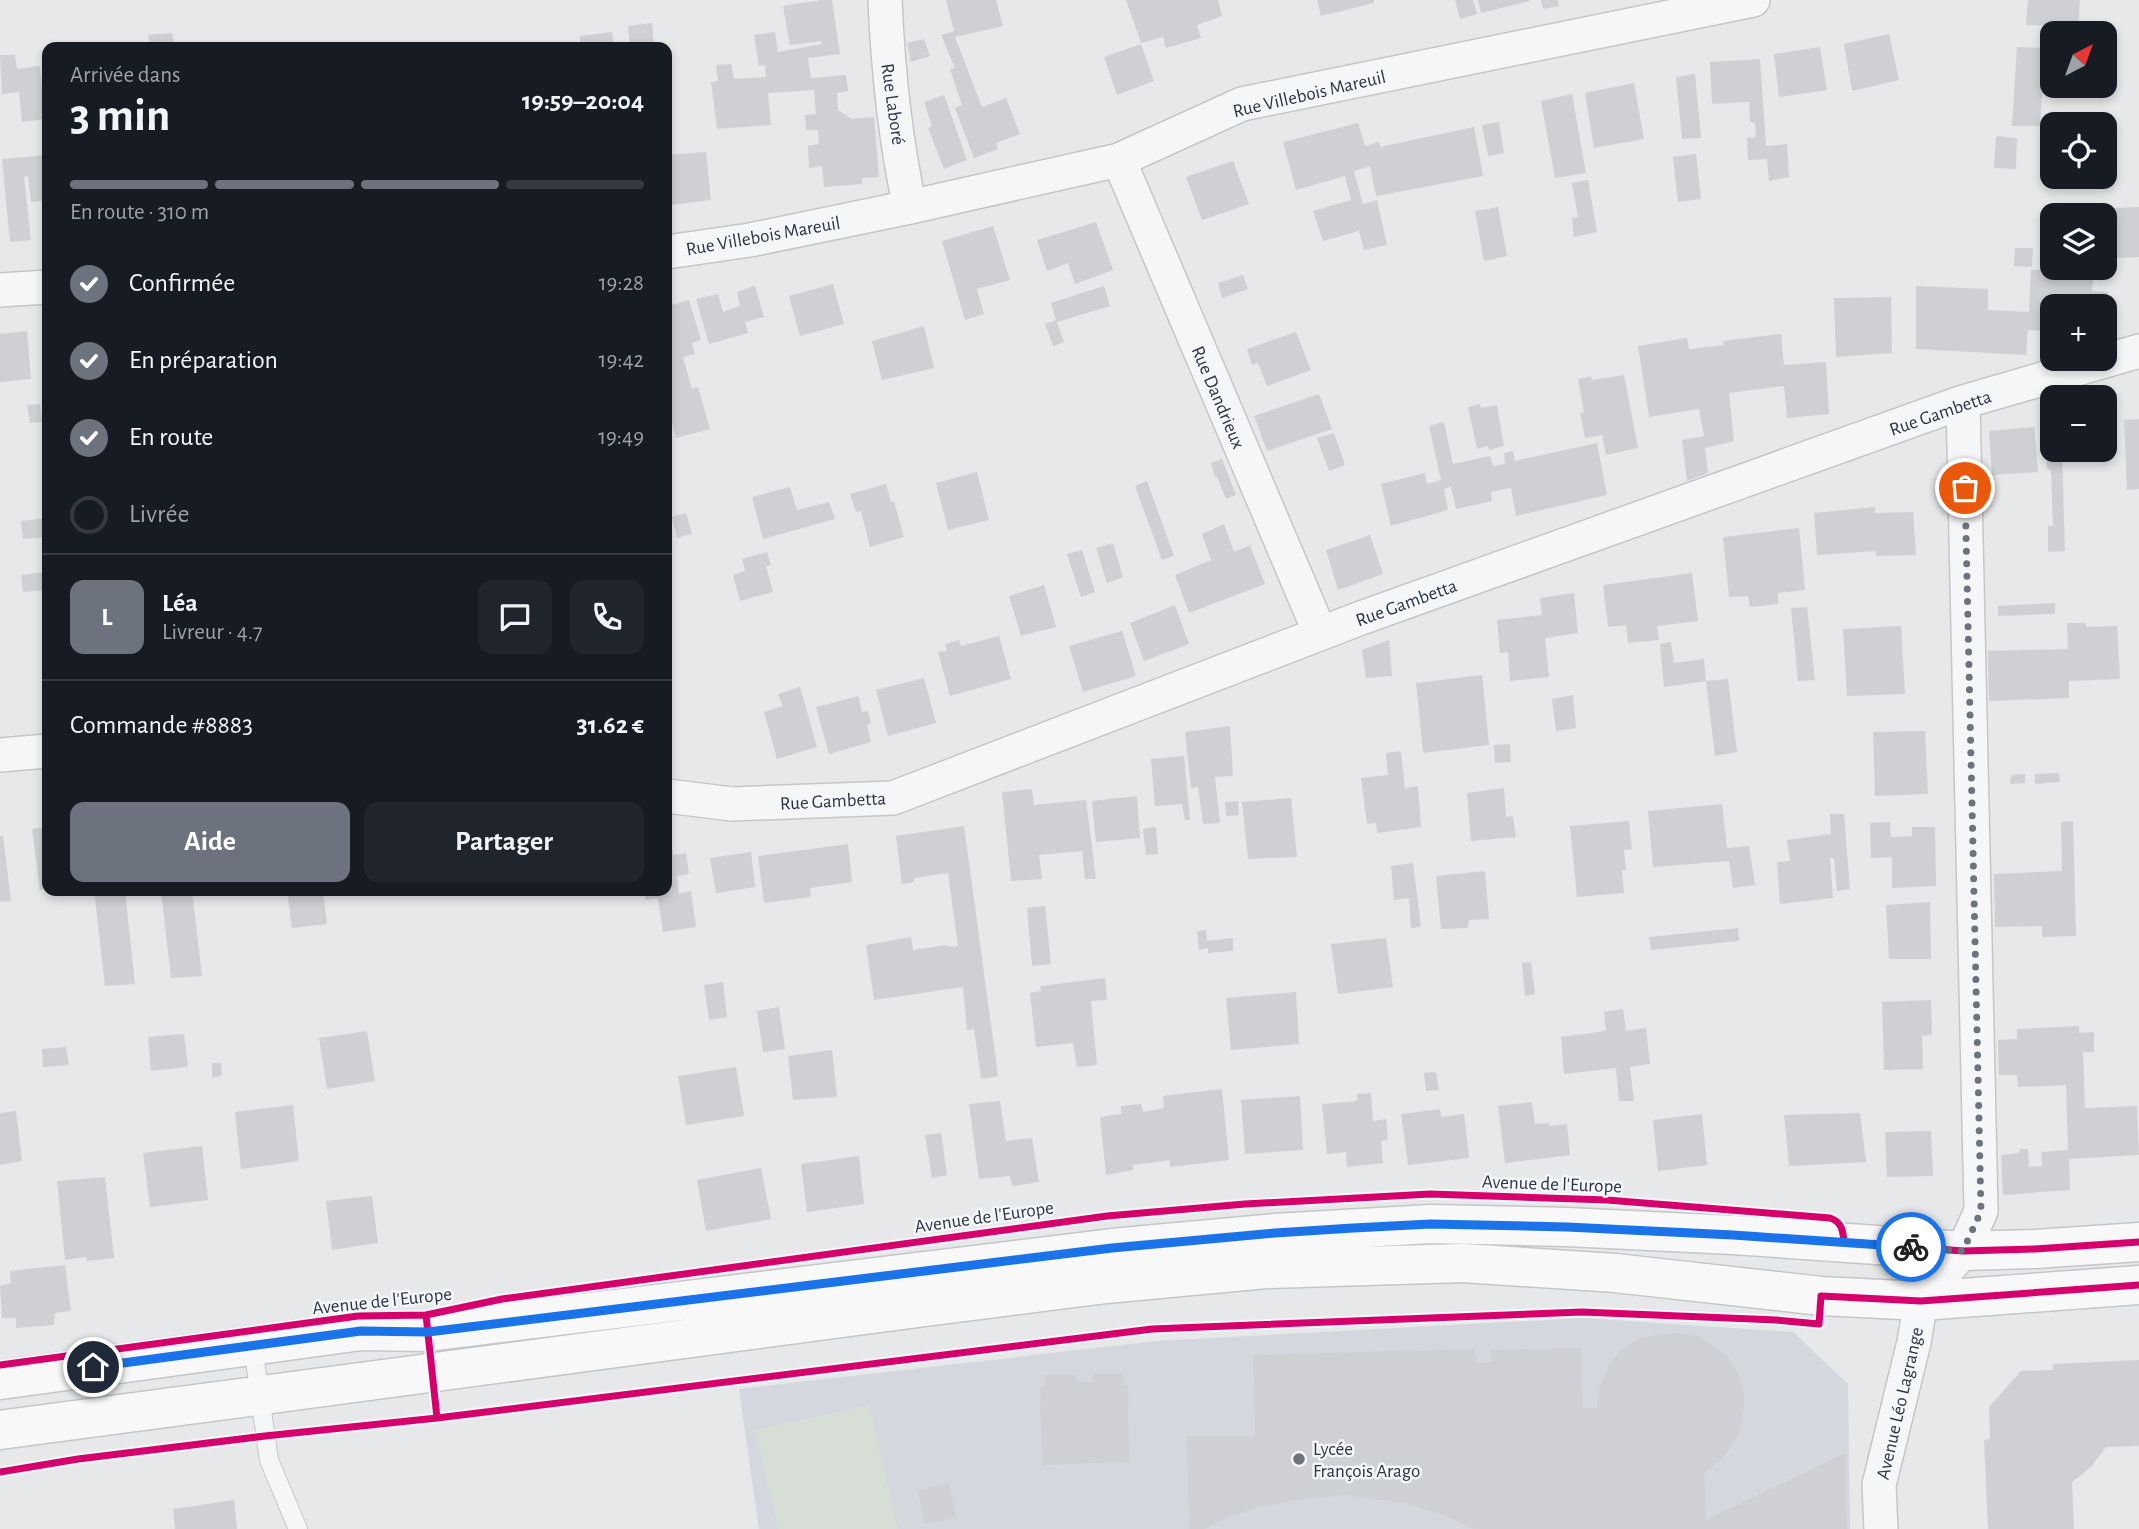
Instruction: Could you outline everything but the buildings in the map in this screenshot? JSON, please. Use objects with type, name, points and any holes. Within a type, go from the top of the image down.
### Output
[{"type":"main road","name":"Avenue de l'Europe","points":[[0,1380],[361,1331],[428,1332],[1112,1248],[1275,1233],[1418,1225],[1567,1227],[1706,1233],[1963,1251],[2139,1242]]},
{"type":"main road","points":[[0,1430],[1107,1284],[1266,1269],[1463,1263],[1615,1273],[1821,1296],[1921,1301],[2139,1285]]},
{"type":"street","name":"Rue Laboré","points":[[885,0],[887,50],[910,207]]},
{"type":"street","name":"Rue Villebois Mareuil","points":[[672,250],[750,240],[1119,160],[1242,104],[1753,0]]},
{"type":"street","name":"Rue Dandrieux","points":[[1119,160],[1320,633]]},
{"type":"street","points":[[0,290],[42,287]]},
{"type":"street","name":"Rue Gambetta","points":[[672,797],[732,804],[893,798],[1320,633],[1963,402],[2139,351]]},
{"type":"street","name":"Avenue Léo Lagrange","points":[[1881,1529],[1879,1485],[1914,1342],[1921,1301],[1963,1251],[1981,1211],[1963,402]]},
{"type":"street","points":[[0,755],[42,751]]},
{"type":"lane","points":[[253,1347],[269,1460],[298,1529]]},
{"type":"shaded area","name":"Lycée François Arago","points":[[1583,1318],[1793,1332],[1848,1384],[1850,1529],[759,1529],[739,1389],[1156,1341]]},
{"type":"shaded area","points":[[869,1405],[898,1529],[778,1529],[755,1430]]},
{"type":"cycle path","points":[[0,1365],[358,1316],[426,1315],[502,1299],[1107,1216],[1245,1204],[1430,1194],[1607,1200],[1830,1218],[1839,1224],[1844,1242],[1963,1251],[2139,1242]]},
{"type":"cycle path","points":[[0,1472],[78,1459],[437,1418],[1152,1329],[1582,1312],[1819,1324],[1821,1296],[1921,1301],[2139,1285]]},
{"type":"cycle path","points":[[426,1315],[437,1418]]},
{"type":"way so far","points":[[1911,1247],[1963,1251],[1981,1211],[1965,488]]},
{"type":"place","name":"Lycée François Arago","points":[[1299,1459]]},
{"type":"route","points":[[93,1367],[361,1331],[428,1332],[1112,1248],[1275,1233],[1431,1224],[1706,1233],[1911,1247]]}]
